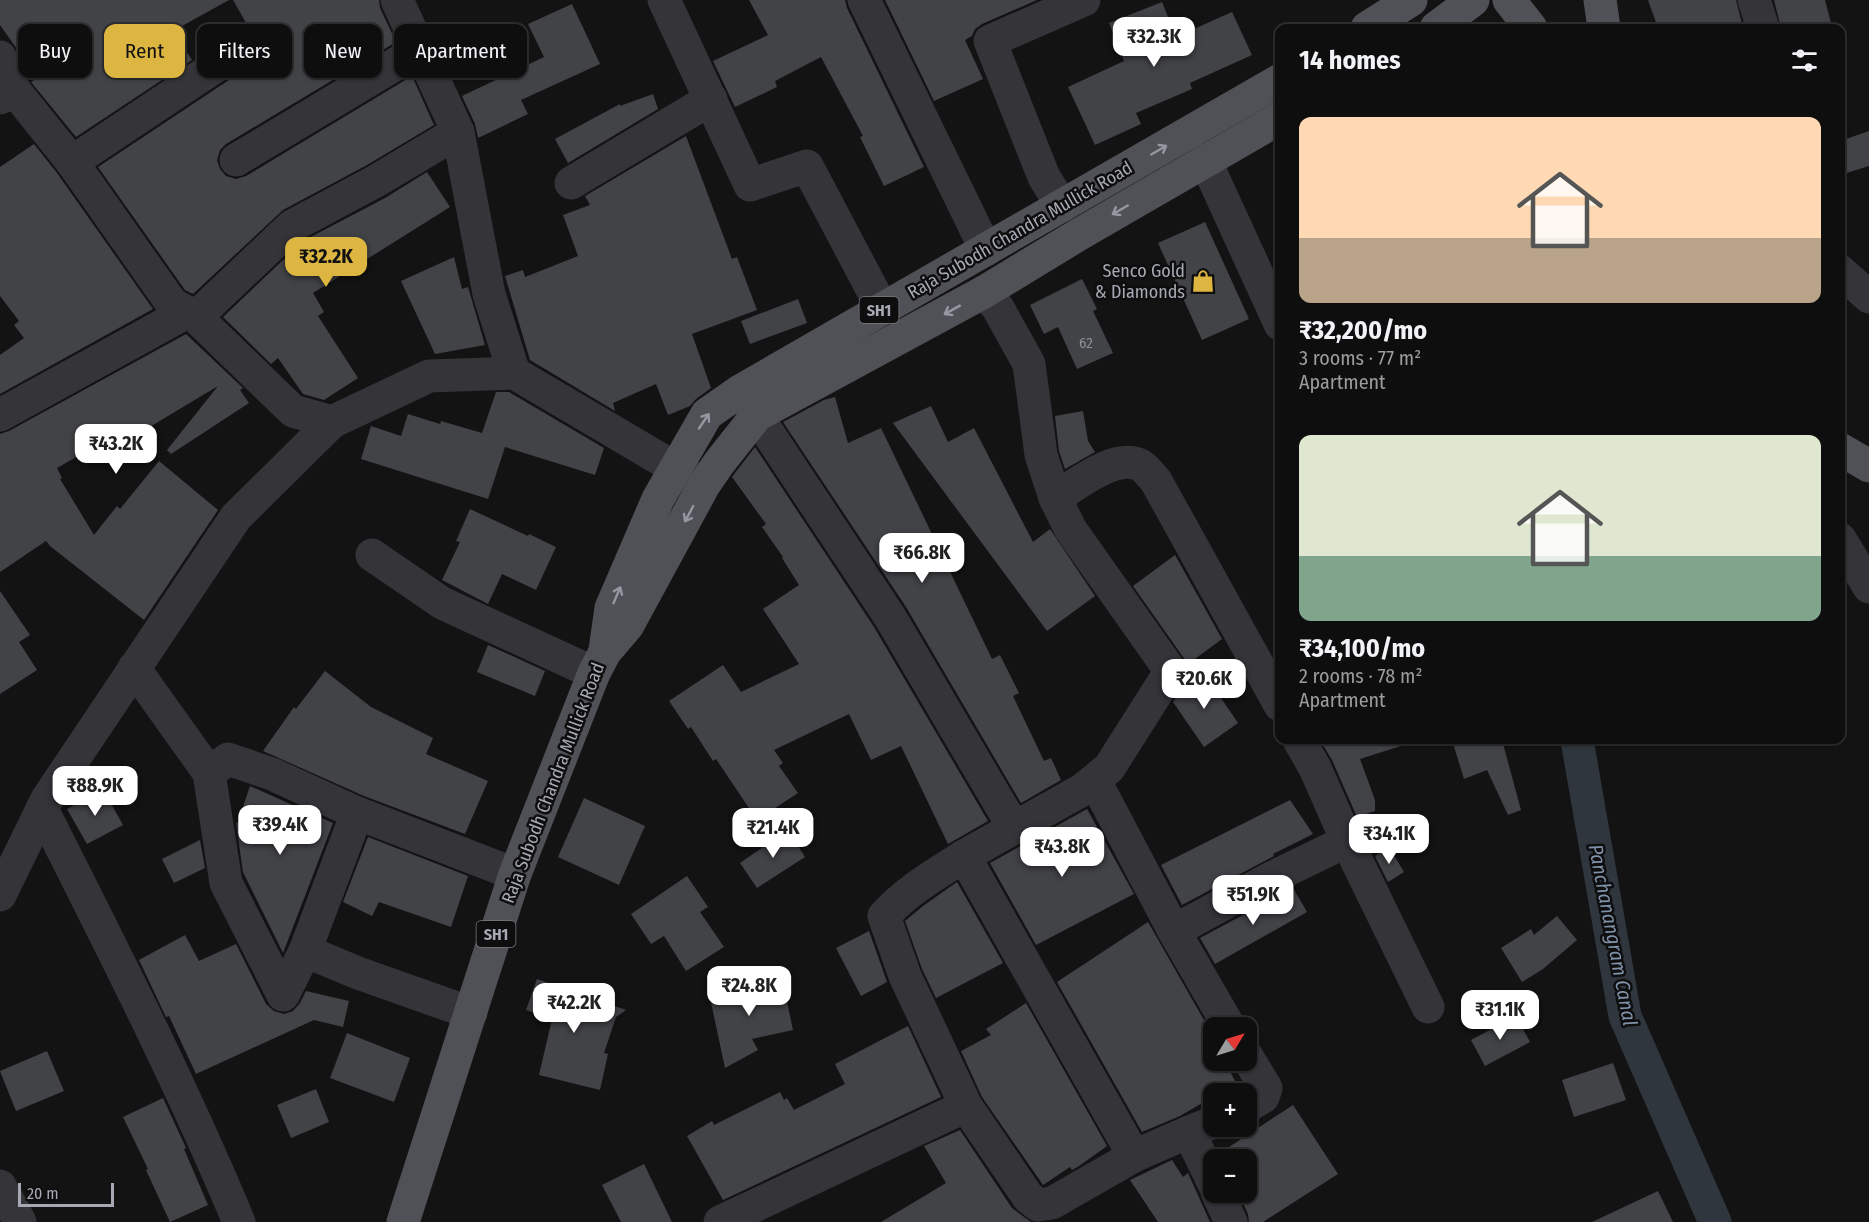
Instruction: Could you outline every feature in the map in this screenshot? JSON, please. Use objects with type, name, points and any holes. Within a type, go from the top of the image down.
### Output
[{"type":"main road","points":[[1373,24],[1411,0]]},
{"type":"main road","points":[[1442,20],[1473,0]]},
{"type":"main road","points":[[1509,0],[1528,24]]},
{"type":"main road","points":[[1600,0],[1603,24]]},
{"type":"main road","name":"Raja Subodh Chandra Mullick Road","points":[[599,662],[628,625],[749,403],[882,308],[987,250],[1275,83]]},
{"type":"main road","name":"Raja Subodh Chandra Mullick Road","points":[[403,1222],[515,874],[599,662],[611,608],[658,499],[707,414],[749,403],[984,292],[1275,121]]},
{"type":"main road","points":[[1845,452],[1869,466]]},
{"type":"street","points":[[397,0],[408,24]]},
{"type":"street","points":[[664,0],[750,186],[807,166],[882,308]]},
{"type":"street","points":[[864,0],[987,250]]},
{"type":"street","points":[[1062,206],[1044,177],[990,41],[1084,0]]},
{"type":"street","points":[[1754,0],[1762,24]]},
{"type":"street","points":[[0,57],[8,94],[72,162],[172,304],[191,314],[293,411],[332,422]]},
{"type":"street","points":[[236,160],[394,65]]},
{"type":"street","points":[[72,162],[198,78]]},
{"type":"street","points":[[432,78],[458,132],[489,294],[514,373]]},
{"type":"street","points":[[571,183],[711,99]]},
{"type":"street","points":[[0,416],[191,314],[292,226],[376,181],[458,132]]},
{"type":"street","points":[[1205,160],[1275,313]]},
{"type":"street","points":[[1845,276],[1869,297]]},
{"type":"street","points":[[984,292],[998,308],[1029,364],[1041,455],[1054,498],[1071,530],[1167,666],[1168,675],[1109,768],[1095,781],[964,856],[915,888],[884,916],[905,976],[966,1107],[1028,1197],[1038,1205],[1052,1203],[1134,1156],[1201,1127],[1206,1149]]},
{"type":"street","points":[[0,895],[42,809],[236,517],[332,422],[429,376],[514,373],[704,485]]},
{"type":"street","points":[[749,403],[890,616],[1014,828]]},
{"type":"street","points":[[1054,498],[1107,466],[1123,462],[1140,465],[1156,482],[1275,696]]},
{"type":"street","points":[[1845,547],[1869,587]]},
{"type":"street","points":[[372,555],[442,603],[599,662]]},
{"type":"street","points":[[134,668],[209,773],[226,883],[283,995],[305,951],[357,813]]},
{"type":"street","points":[[1301,744],[1315,768],[1347,841],[1428,1007]]},
{"type":"street","points":[[209,773],[228,759],[272,774],[357,813],[515,874]]},
{"type":"street","points":[[1095,781],[1174,931],[1224,1017]]},
{"type":"street","points":[[42,809],[148,1021],[202,1135],[239,1222]]},
{"type":"street","points":[[1174,931],[1271,878],[1347,841]]},
{"type":"street","points":[[964,856],[1134,1156]]},
{"type":"street","points":[[305,951],[358,973],[471,1013]]},
{"type":"street","points":[[1256,1071],[1266,1088],[1263,1097],[1257,1101]]},
{"type":"street","points":[[720,1222],[966,1107]]},
{"type":"street","points":[[0,1186],[20,1222]]},
{"type":"street","points":[[1222,1203],[1231,1222]]},
{"type":"building","points":[[0,0],[229,0],[185,24],[104,24],[104,78],[165,78],[76,137],[31,82],[34,80],[33,78],[92,78],[92,24],[18,24],[18,51],[0,25]]},
{"type":"building","points":[[233,0],[379,0],[394,43],[382,50],[382,24],[304,24],[304,78],[336,78],[226,144],[220,150],[217,160],[226,176],[236,179],[246,176],[409,78],[413,78],[434,125],[367,165],[283,210],[193,294],[185,290],[98,167],[231,78],[292,78],[292,24],[247,24]]},
{"type":"building","points":[[749,0],[845,0],[924,167],[884,186],[860,137],[863,136],[821,57],[775,81],[777,87],[735,107],[713,61],[768,35]]},
{"type":"building","points":[[885,0],[1037,0],[975,29],[972,36],[965,40],[983,79],[934,101]]},
{"type":"building","points":[[1648,0],[1736,0],[1742,24],[1657,24]]},
{"type":"building","points":[[1774,0],[1825,0],[1831,23],[1827,24],[1780,24]]},
{"type":"building","points":[[1162,2],[1176,37],[1232,12],[1252,55],[1190,83],[1192,89],[1136,113],[1141,124],[1095,145],[1068,87],[1124,61],[1109,23]]},
{"type":"building","points":[[572,4],[600,64],[521,100],[528,114],[478,138],[475,124],[462,96],[500,78],[527,78],[527,65],[544,57],[528,24]]},
{"type":"building","points":[[185,49],[192,60],[185,65]]},
{"type":"building","points":[[653,94],[658,109],[568,163],[555,139],[620,104],[620,106]]},
{"type":"building","points":[[1869,131],[1869,166],[1845,173],[1845,139]]},
{"type":"building","points":[[686,136],[732,259],[737,257],[757,310],[692,334],[711,388],[690,406],[668,415],[656,384],[613,403],[615,411],[530,360],[505,276],[523,270],[525,277],[578,256],[563,215],[590,205],[585,196]]},
{"type":"building","points":[[34,144],[153,309],[0,394],[0,355],[24,338],[14,325],[19,321],[0,296],[0,167]]},
{"type":"building","points":[[427,172],[450,207],[313,293],[324,312],[318,316],[358,378],[324,400],[303,394],[278,358],[271,364],[223,317],[303,241],[385,198]]},
{"type":"building","name":"Senco Gold & Diamonds","points":[[1205,222],[1249,319],[1202,340],[1158,243]]},
{"type":"building","points":[[454,257],[462,289],[468,287],[485,345],[435,354],[401,281]]},
{"type":"building","points":[[1082,279],[1097,309],[1093,311],[1113,353],[1077,369],[1058,327],[1044,334],[1030,305]]},
{"type":"building","points":[[798,299],[807,323],[750,344],[741,321]]},
{"type":"building","points":[[186,334],[243,388],[240,390],[249,403],[171,454],[167,450],[218,386],[118,446],[113,436],[57,468],[62,478],[60,479],[94,535],[117,506],[120,509],[159,461],[218,510],[144,620],[46,541],[0,572],[0,434]]},
{"type":"building","points":[[496,392],[509,392],[604,448],[595,475],[505,447],[488,499],[361,459],[371,426],[401,436],[408,414],[482,433]]},
{"type":"building","points":[[835,397],[848,443],[881,428],[992,659],[1000,655],[1019,693],[1013,696],[1044,761],[1051,758],[1061,780],[1021,803],[906,607],[783,422],[824,400]]},
{"type":"building","points":[[931,406],[948,442],[974,428],[1033,542],[1050,529],[1095,596],[1047,631],[893,423]]},
{"type":"building","points":[[1083,411],[1088,441],[1095,452],[1065,469],[1059,451],[1055,416]]},
{"type":"building","points":[[755,447],[874,627],[988,821],[948,844],[901,746],[871,760],[849,714],[774,750],[783,763],[779,766],[798,793],[757,820],[716,759],[713,761],[691,727],[688,729],[669,701],[723,665],[741,692],[799,664],[763,609],[799,585],[762,527],[766,524],[732,477]]},
{"type":"building","points":[[470,509],[556,547],[536,590],[502,574],[488,604],[442,580],[460,542],[456,541]]},
{"type":"building","points":[[1175,555],[1222,639],[1188,664],[1133,586]]},
{"type":"building","points":[[0,591],[30,635],[19,642],[37,670],[0,694]]},
{"type":"building","points":[[488,645],[545,671],[535,696],[477,672]]},
{"type":"building","points":[[325,671],[371,707],[433,738],[426,754],[488,781],[465,834],[364,796],[263,751],[294,707],[296,709]]},
{"type":"building","points":[[1204,673],[1238,723],[1204,747],[1173,702],[1183,687]]},
{"type":"building","points":[[1322,744],[1404,744],[1360,759],[1375,800],[1375,811],[1357,817],[1332,760]]},
{"type":"building","points":[[1453,744],[1503,744],[1521,810],[1508,815],[1487,770],[1464,779]]},
{"type":"building","points":[[250,786],[333,823],[283,953],[243,872],[236,823]]},
{"type":"building","points":[[103,789],[123,825],[87,844],[67,809]]},
{"type":"building","points":[[584,798],[645,826],[619,885],[558,857]]},
{"type":"building","points":[[1290,800],[1313,834],[1182,905],[1161,865]]},
{"type":"building","points":[[1087,809],[1134,894],[1036,945],[990,863]]},
{"type":"building","points":[[788,830],[805,857],[757,888],[740,863]]},
{"type":"building","points":[[368,837],[468,876],[451,927],[379,902],[372,916],[343,902]]},
{"type":"building","points":[[200,840],[205,868],[174,883],[162,859]]},
{"type":"building","points":[[1389,847],[1404,872],[1388,882],[1375,856]]},
{"type":"building","points":[[687,876],[708,907],[700,912],[724,947],[686,971],[664,936],[651,944],[631,914]]},
{"type":"building","points":[[957,882],[1003,963],[936,998],[922,969],[905,921]]},
{"type":"building","points":[[1293,888],[1307,912],[1215,964],[1200,938]]},
{"type":"building","points":[[1557,916],[1577,940],[1543,969],[1522,982],[1501,948],[1531,929],[1534,935]]},
{"type":"building","points":[[1148,922],[1203,1018],[1203,1071],[1230,1071],[1236,1083],[1203,1083],[1203,1102],[1180,1116],[1142,1132],[1057,982]]},
{"type":"building","points":[[869,931],[887,982],[861,996],[836,948]]},
{"type":"building","points":[[185,935],[199,961],[236,944],[266,1004],[274,1011],[284,1014],[293,1011],[306,991],[349,1001],[343,1027],[314,1020],[196,1074],[139,960]]},
{"type":"building","points":[[782,978],[793,1030],[752,1039],[758,1050],[725,1068],[709,993]]},
{"type":"building","points":[[537,979],[626,1010],[616,1017],[604,1053],[608,1054],[600,1090],[539,1075],[552,1019],[526,1010]]},
{"type":"building","points":[[1026,1003],[1107,1146],[1079,1166],[1072,1170],[1070,1167],[1043,1185],[982,1097],[961,1051],[991,1035],[986,1029]]},
{"type":"building","points":[[1516,1016],[1530,1042],[1485,1066],[1471,1040]]},
{"type":"building","points":[[908,1026],[941,1097],[723,1200],[687,1136],[712,1121],[714,1125],[780,1092],[784,1100],[787,1098],[794,1110],[845,1084],[835,1064]]},
{"type":"building","points":[[347,1033],[410,1058],[394,1102],[330,1078]]},
{"type":"building","points":[[47,1051],[64,1091],[16,1111],[0,1071]]},
{"type":"building","points":[[1613,1063],[1626,1100],[1574,1117],[1562,1080]]},
{"type":"building","points":[[316,1089],[329,1122],[291,1138],[277,1105]]},
{"type":"building","points":[[163,1098],[186,1148],[184,1149],[208,1205],[170,1222],[123,1117]]},
{"type":"building","points":[[1293,1105],[1338,1174],[1263,1222],[1249,1222],[1243,1203],[1257,1203],[1257,1149],[1226,1149],[1244,1137],[1257,1137],[1257,1129]]},
{"type":"building","points":[[960,1130],[1012,1208],[1031,1222],[881,1222],[946,1183],[924,1146]]},
{"type":"building","points":[[1172,1160],[1183,1177],[1188,1173],[1210,1222],[1158,1222],[1130,1180]]},
{"type":"building","points":[[644,1164],[672,1222],[621,1222],[602,1185]]},
{"type":"building","points":[[1658,1191],[1673,1222],[1592,1222]]},
{"type":"waterway","name":"Panchanangram Canal","points":[[1578,744],[1625,1016],[1715,1222]]},
{"type":"place","name":"Senco Gold & Diamonds","points":[[1203,281]]}]
